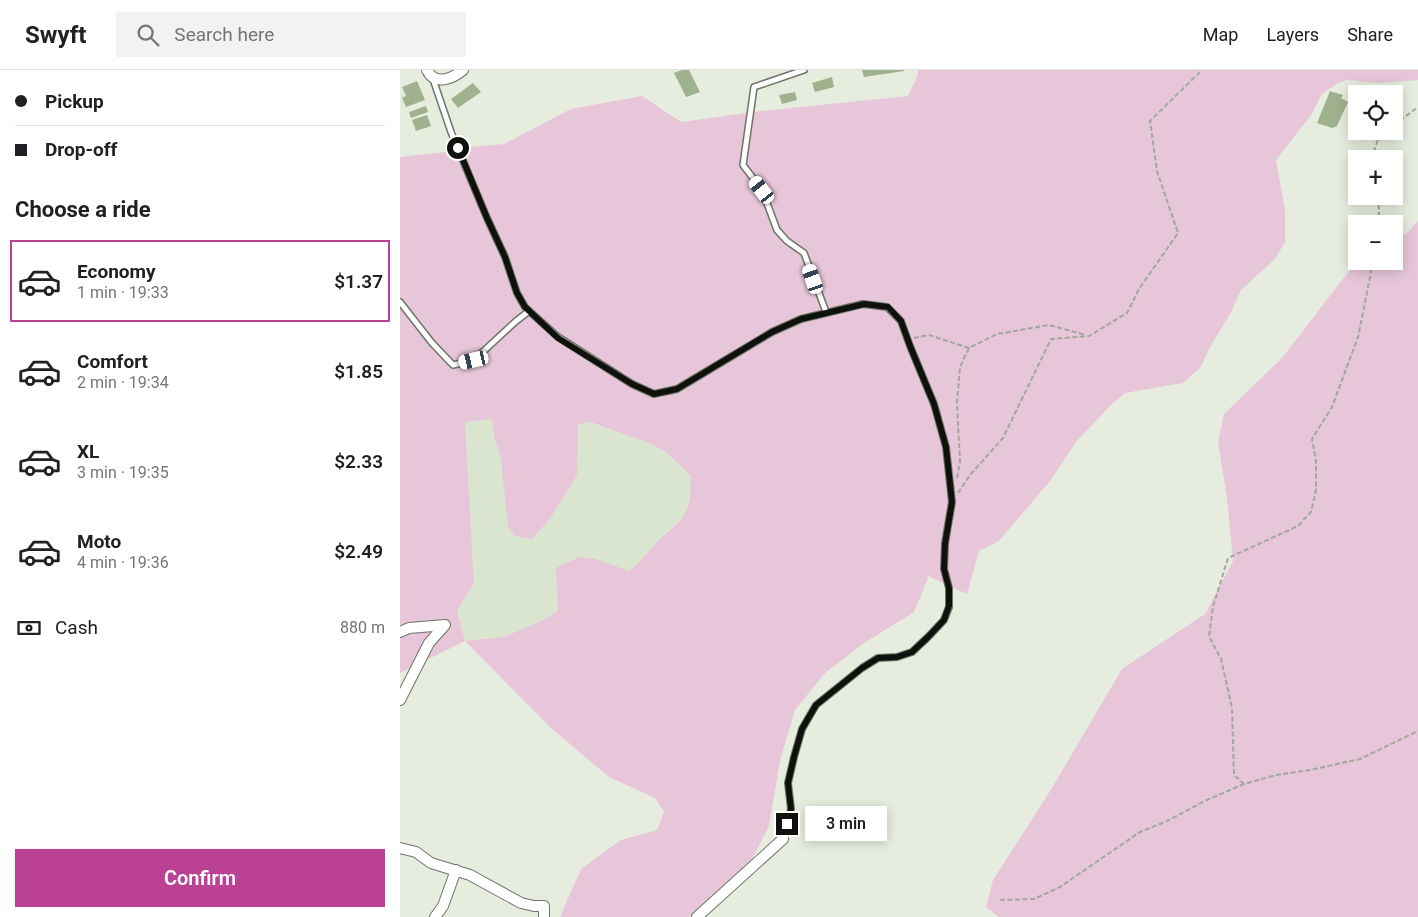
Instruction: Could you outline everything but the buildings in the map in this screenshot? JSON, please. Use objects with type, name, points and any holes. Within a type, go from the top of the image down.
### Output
[{"type":"street","points":[[430,74],[441,80],[457,75],[463,70]]},
{"type":"street","points":[[400,632],[409,628],[445,624],[429,643],[400,700]]},
{"type":"street","points":[[697,917],[783,839]]},
{"type":"street","points":[[400,848],[416,852],[430,863],[470,875],[521,903],[544,906],[544,917]]},
{"type":"street","points":[[435,917],[443,906],[456,870]]},
{"type":"lane","points":[[804,70],[754,87],[743,164],[762,190],[772,212],[777,230],[787,241],[804,253],[826,312]]},
{"type":"lane","points":[[430,74],[451,132],[505,257],[517,293],[525,307],[558,338],[632,384],[654,394],[677,389],[772,332],[801,319],[826,312],[864,304],[888,307],[901,321],[934,404],[946,447],[952,502],[945,544],[944,569],[949,588],[949,606],[944,620],[912,652],[897,657],[878,658],[862,668],[816,705],[802,729],[794,757],[788,783],[791,809],[783,839]]},
{"type":"lane","points":[[400,302],[432,343],[453,365],[474,360],[529,311]]},
{"type":"path","points":[[952,502],[970,475],[1003,438],[1051,339],[1089,336],[1127,313],[1139,289],[1178,233],[1157,171],[1150,121],[1202,70]]},
{"type":"path","points":[[1403,118],[1418,107]]},
{"type":"path","points":[[1244,784],[1234,775],[1232,708],[1221,658],[1209,636],[1212,607],[1228,558],[1298,526],[1312,512],[1316,490],[1316,461],[1312,439],[1332,407],[1358,337],[1371,270]]},
{"type":"path","points":[[957,478],[960,462],[957,404],[960,368],[969,348],[997,334],[1050,325],[1089,336]]},
{"type":"path","points":[[908,340],[929,335],[969,348]]},
{"type":"path","points":[[1000,900],[1034,899],[1060,887],[1140,832],[1244,784],[1276,775],[1360,759],[1418,731]]},
{"type":"shaded area","points":[[918,70],[1418,70],[1418,80],[1378,83],[1347,80],[1338,83],[1322,94],[1311,115],[1276,160],[1285,210],[1285,242],[1275,259],[1241,290],[1200,368],[1183,383],[1125,393],[1111,405],[1076,442],[1050,481],[999,541],[979,551],[967,594],[926,575],[928,578],[914,612],[864,643],[825,673],[795,710],[780,761],[769,826],[752,859],[730,881],[689,917],[560,917],[581,869],[621,840],[657,830],[664,812],[655,798],[609,777],[551,728],[465,641],[400,673],[400,157],[446,152],[458,148],[504,144],[571,109],[642,96],[681,122],[753,112],[908,96],[917,77]],"holes":[[[492,419],[494,436],[501,459],[508,527],[515,536],[532,539],[550,519],[577,475],[578,425],[590,422],[649,443],[666,452],[691,476],[689,503],[683,516],[629,571],[596,559],[579,557],[556,568],[558,611],[543,620],[504,637],[465,641],[457,611],[474,583],[465,422]]]},
{"type":"shaded area","points":[[1418,221],[1418,917],[999,917],[986,907],[993,880],[1052,788],[1122,669],[1205,614],[1233,561],[1227,498],[1218,442],[1224,414],[1282,358],[1349,271],[1403,270],[1403,235]]},
{"type":"shaded area","points":[[492,419],[515,536],[532,539],[550,519],[577,475],[578,425],[589,422],[649,443],[666,452],[691,476],[689,503],[686,513],[656,543],[640,563],[629,571],[596,559],[558,611],[543,620],[504,637],[464,641],[457,611],[474,583],[465,422]]},
{"type":"route","points":[[458,148],[505,257],[517,293],[525,307],[558,338],[632,384],[654,394],[677,389],[772,332],[801,319],[864,304],[888,307],[901,321],[934,404],[946,447],[952,502],[945,544],[944,569],[949,588],[949,606],[944,620],[912,652],[897,657],[878,658],[862,668],[816,705],[802,729],[794,757],[788,783],[791,809],[787,824]]}]
